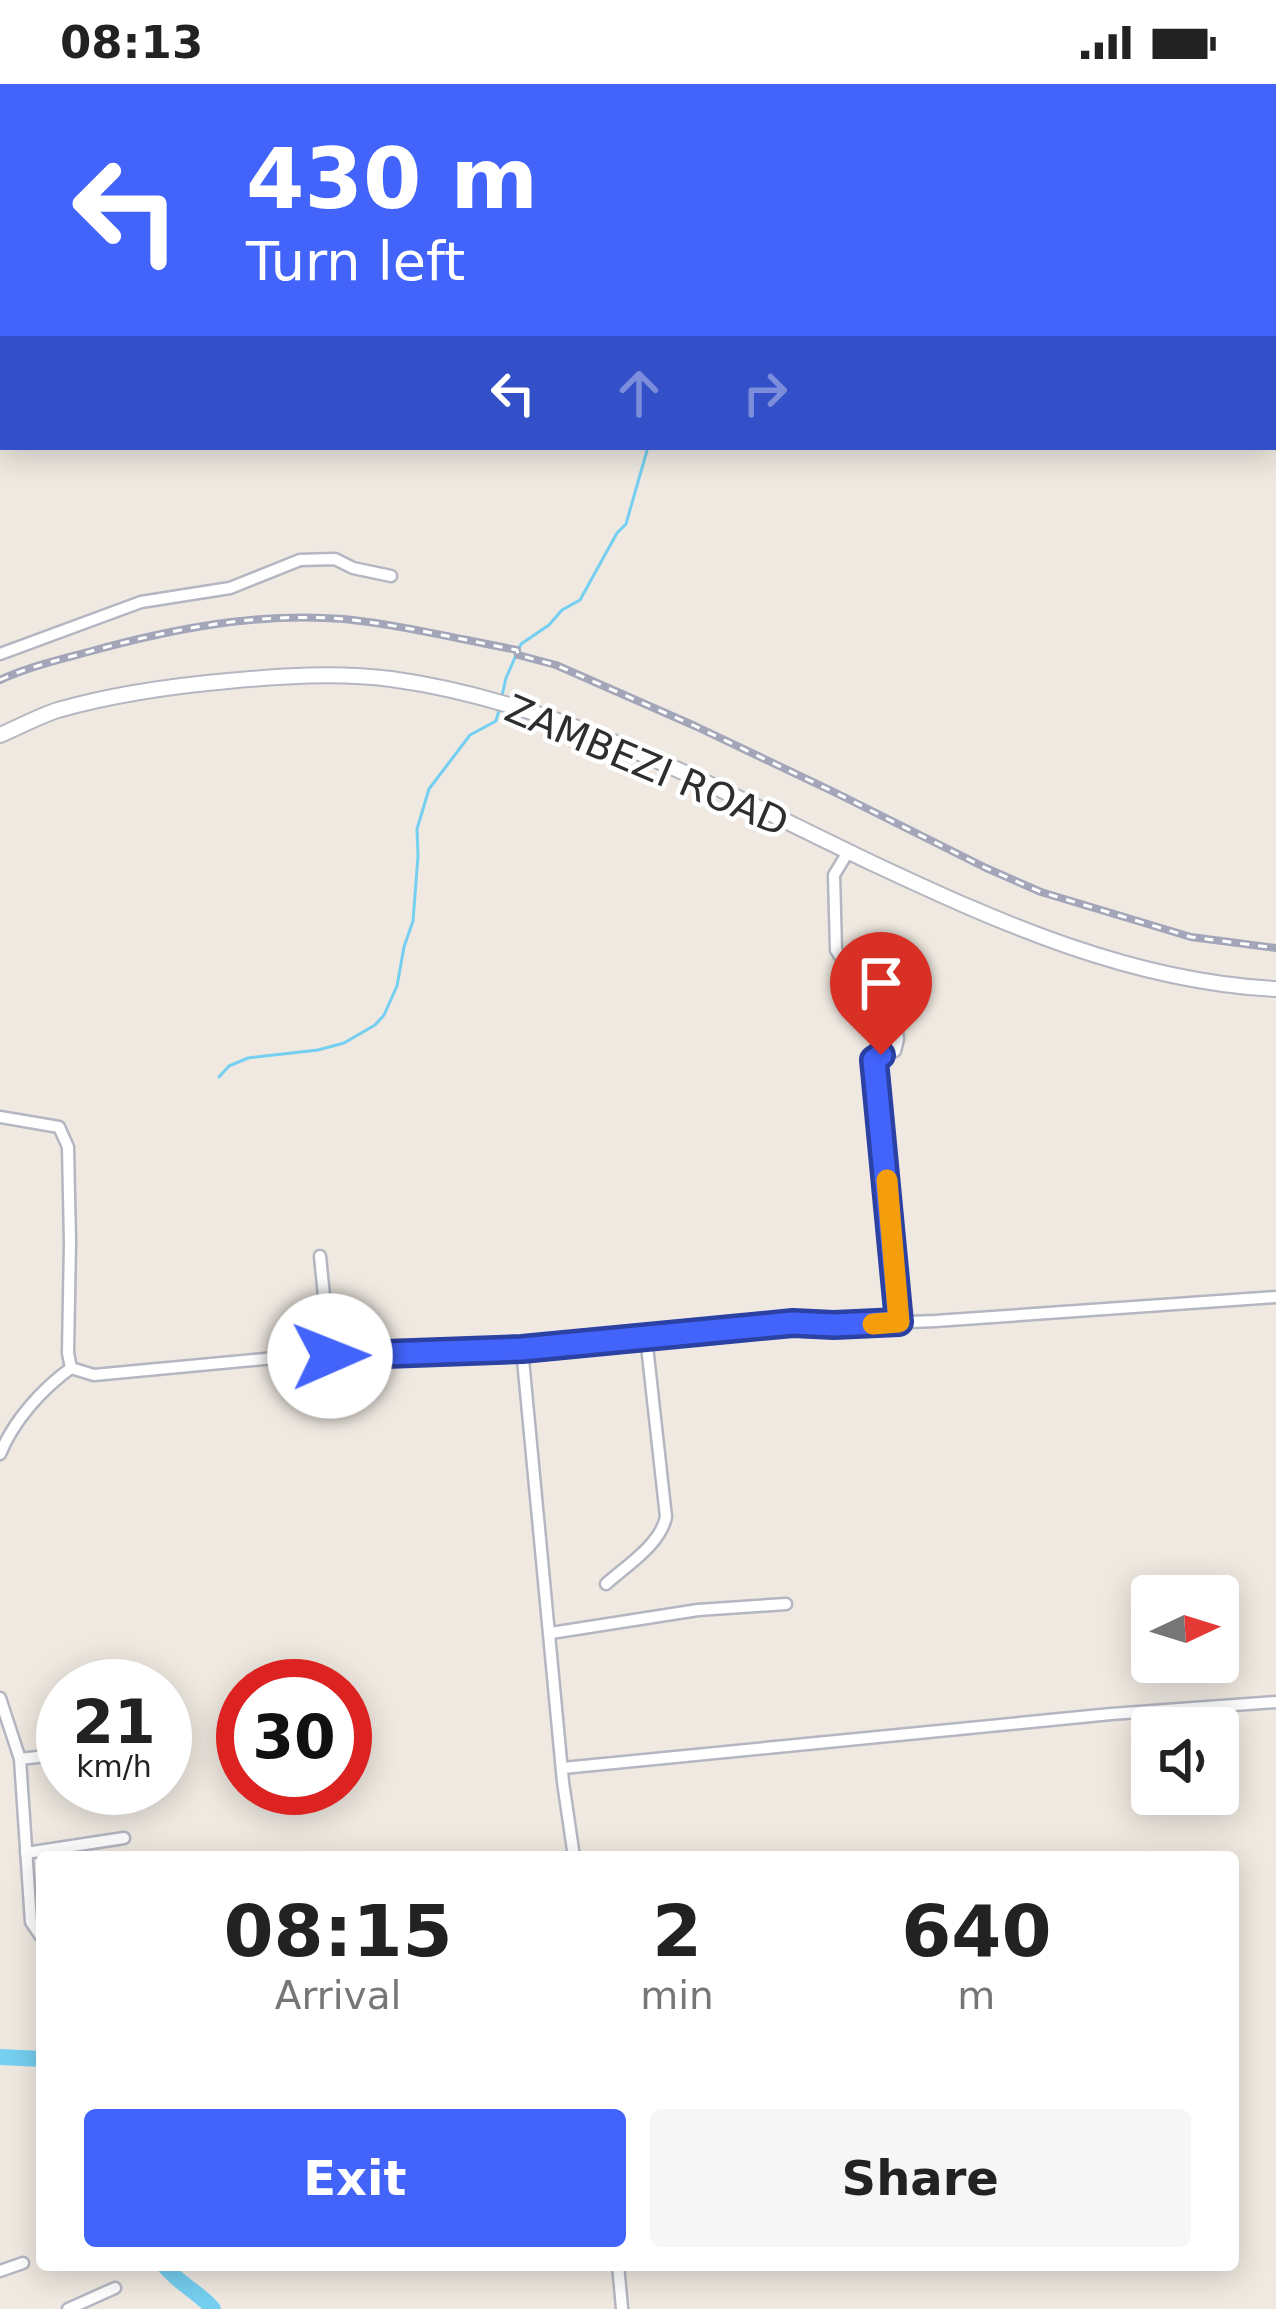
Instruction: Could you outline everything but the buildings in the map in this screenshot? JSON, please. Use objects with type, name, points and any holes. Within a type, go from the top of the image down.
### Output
[{"type":"main road","name":"ZAMBEZI ROAD","points":[[0,735],[56,711],[159,687],[293,676],[389,679],[498,701],[574,726],[1023,931],[1110,961],[1200,980],[1276,989]]},
{"type":"street","points":[[0,654],[141,602],[216,591],[300,560],[335,559],[392,576]]},
{"type":"street","points":[[848,852],[834,874],[836,950],[871,985],[896,1026],[898,1039],[895,1051],[874,1060],[899,1322]]},
{"type":"street","points":[[0,1117],[58,1127],[68,1147],[71,1368]]},
{"type":"street","points":[[320,1256],[330,1356]]},
{"type":"street","points":[[71,1368],[94,1376],[117,1375],[286,1357],[522,1349],[793,1323],[899,1322],[1276,1297]]},
{"type":"street","points":[[606,1584],[657,1538],[666,1517],[646,1337]]},
{"type":"street","points":[[522,1349],[573,1851]]},
{"type":"street","points":[[0,1454],[26,1412],[71,1368]]},
{"type":"street","points":[[551,1633],[698,1610],[785,1604]]},
{"type":"street","points":[[0,1698],[20,1759],[31,1922],[36,1929]]},
{"type":"street","points":[[563,1768],[1276,1702]]},
{"type":"street","points":[[20,1759],[36,1757]]},
{"type":"street","points":[[39,1851],[124,1838]]},
{"type":"street","points":[[26,1853],[36,1851]]},
{"type":"street","points":[[0,2271],[22,2263]]},
{"type":"street","points":[[619,2271],[622,2308]]},
{"type":"street","points":[[68,2309],[115,2288]]},
{"type":"waterway","points":[[501,700],[521,644],[580,600],[626,524],[647,450]]},
{"type":"waterway","points":[[219,1077],[229,1066],[248,1058],[344,1043],[384,1015],[397,986],[413,921],[417,829],[429,789],[470,735],[496,721],[499,710]]},
{"type":"waterway","points":[[0,2057],[36,2059]]},
{"type":"waterway","points":[[170,2271],[213,2309]]},
{"type":"railway","points":[[0,680],[151,636],[279,618],[344,619],[517,650],[518,655],[556,665],[695,726],[1041,892],[1191,937],[1276,948]]},
{"type":"slow traffic","points":[[873,1324],[899,1322],[887,1180]]},
{"type":"route","points":[[330,1356],[522,1349],[793,1323],[899,1322],[874,1060],[881,1055]]}]
